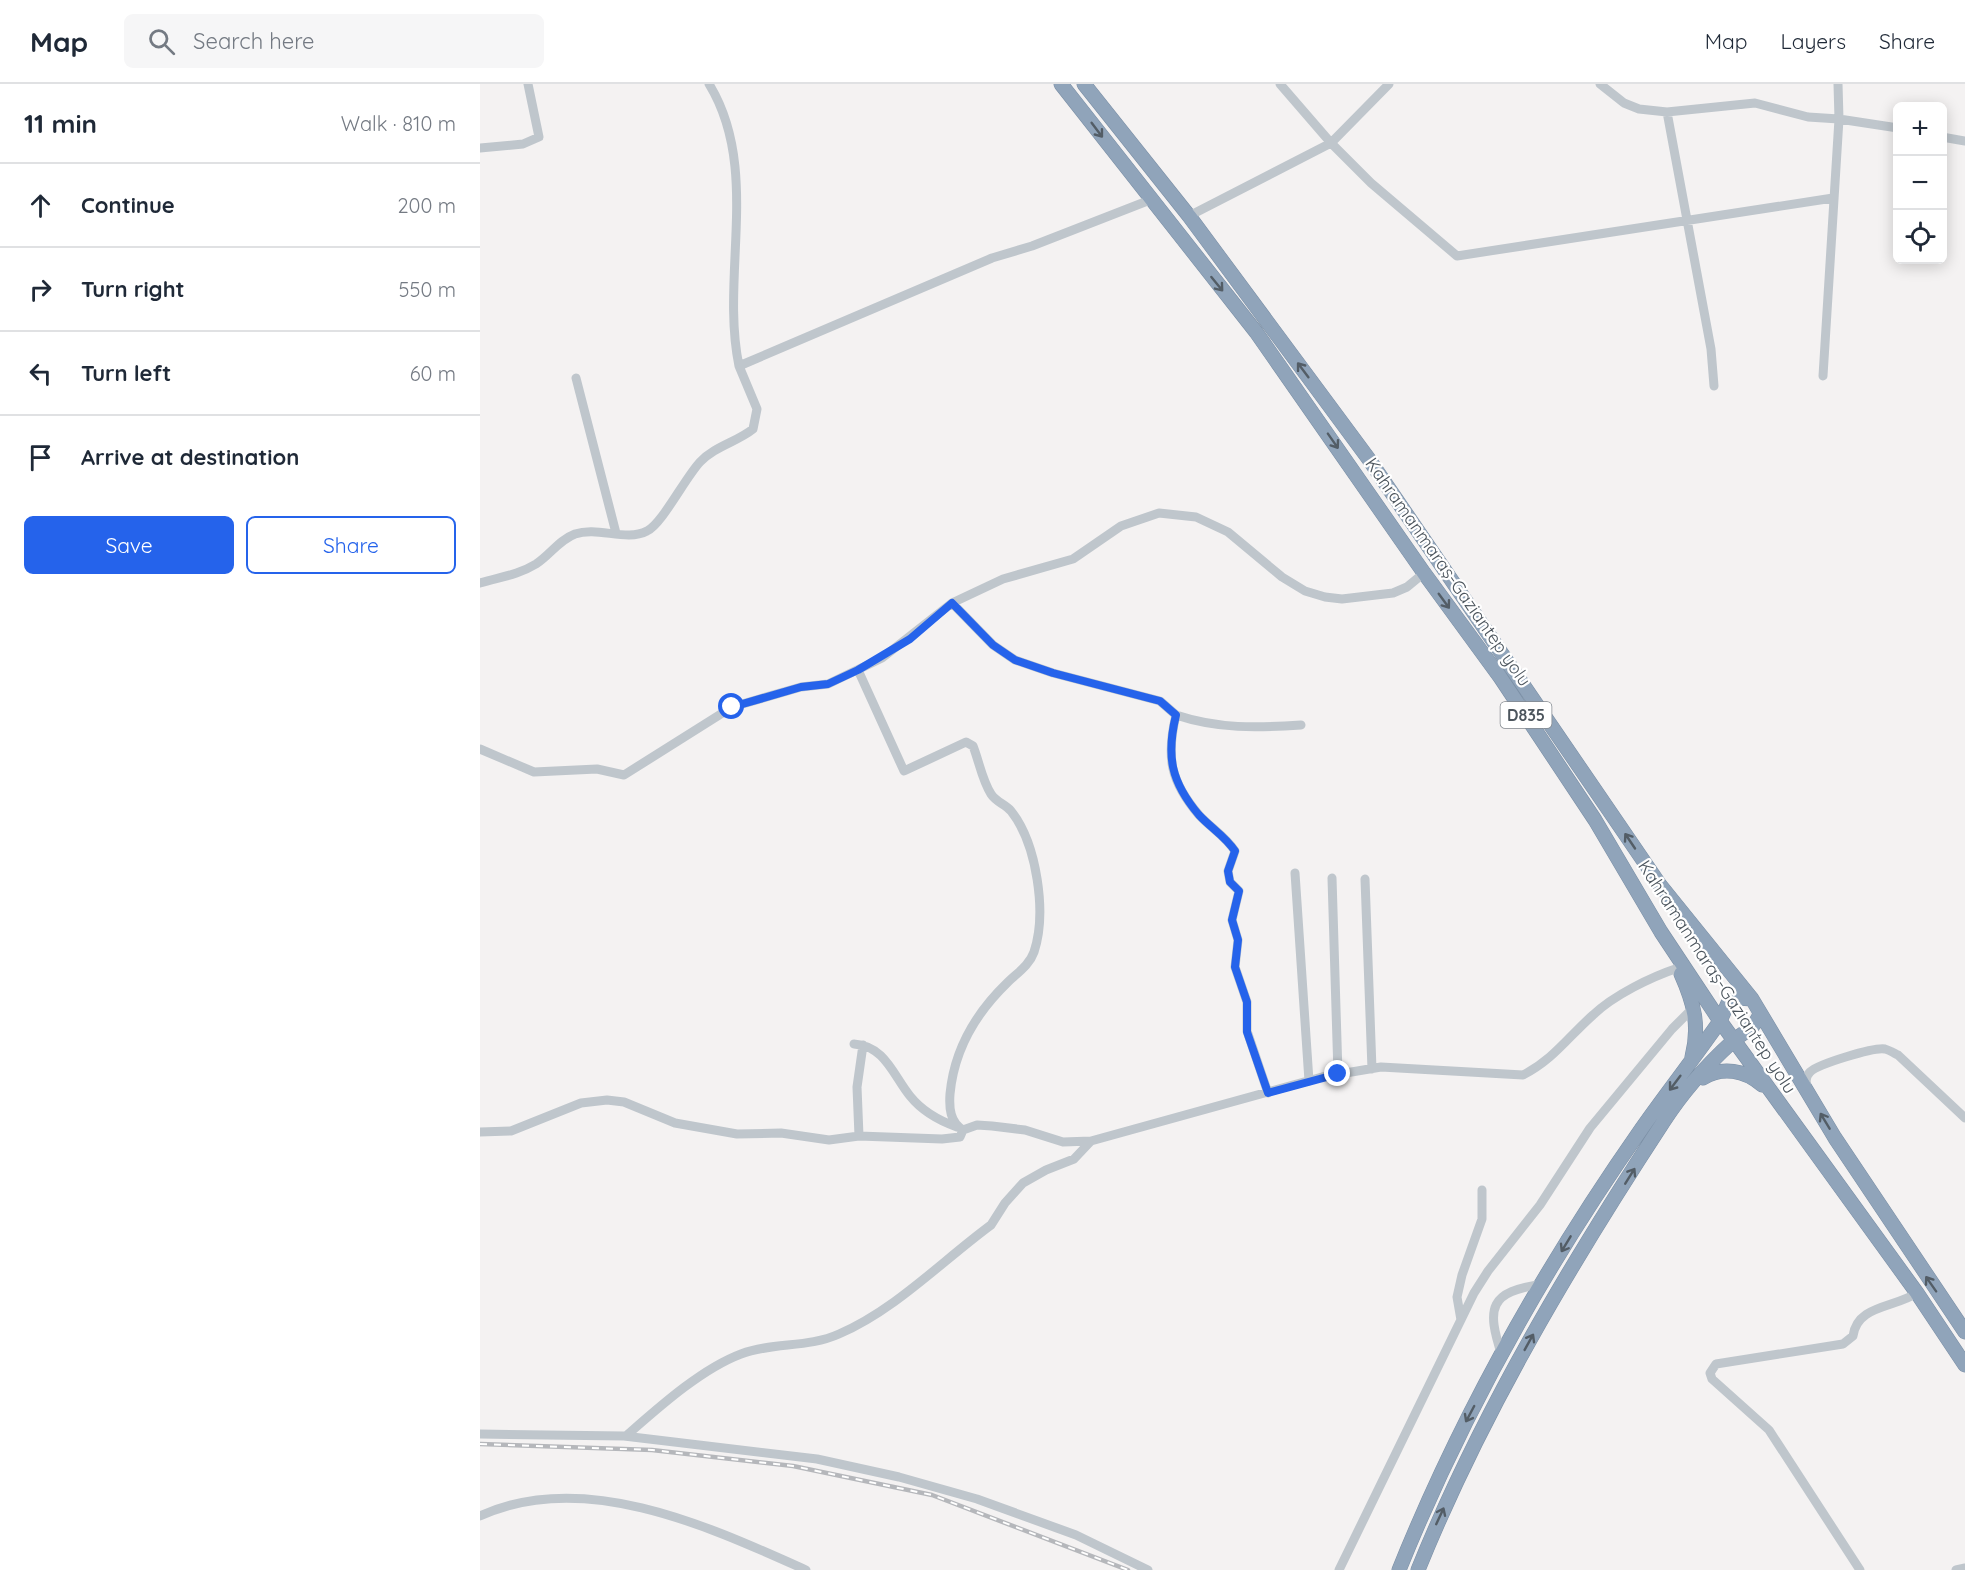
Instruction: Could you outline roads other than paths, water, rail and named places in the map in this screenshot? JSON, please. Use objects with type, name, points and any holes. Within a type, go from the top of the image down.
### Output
[{"type":"highway","name":"Kahramanmaraş-Gaziantep yolu","points":[[1061,84],[1256,332],[1529,720],[1595,820],[1661,932],[1720,1021],[1917,1293],[1965,1365]]},
{"type":"highway","name":"Kahramanmaraş-Gaziantep yolu","points":[[1084,84],[1189,216],[1368,458],[1660,885],[1752,999],[1807,1091],[1923,1272],[1965,1332]]},
{"type":"highway","points":[[1661,932],[1695,1007],[1696,1040],[1691,1062]]},
{"type":"highway","points":[[1399,1570],[1459,1434],[1543,1284],[1642,1127],[1720,1021],[1728,1002],[1738,998],[1752,999]]},
{"type":"highway","points":[[1418,1570],[1475,1442],[1532,1335],[1666,1118],[1734,1040],[1749,1032],[1760,1014]]},
{"type":"highway","points":[[1696,1082],[1711,1073],[1727,1070],[1757,1081],[1772,1095]]},
{"type":"street","points":[[480,148],[523,144],[539,137],[528,84]]},
{"type":"street","points":[[480,583],[521,573],[538,563],[563,540],[576,534],[591,531],[636,534],[653,527],[701,461],[715,450],[753,429],[757,409],[739,366],[733,339],[737,194],[734,163],[722,112],[709,84]]},
{"type":"street","points":[[1280,84],[1371,183],[1457,255],[1687,222],[1833,198]]},
{"type":"street","points":[[1189,216],[1331,142],[1389,84]]},
{"type":"street","points":[[1600,84],[1632,106],[1667,111],[1755,103],[1808,117],[1893,127]]},
{"type":"street","points":[[1823,376],[1839,119],[1838,84]]},
{"type":"street","points":[[1667,111],[1711,349],[1714,386]]},
{"type":"street","points":[[1947,137],[1964,139]]},
{"type":"street","points":[[739,366],[846,318],[992,258],[1032,246],[1150,200]]},
{"type":"street","points":[[576,378],[616,533]]},
{"type":"street","points":[[480,748],[534,772],[597,769],[624,775],[732,707],[801,687],[828,684],[858,670],[910,639],[952,603],[1003,579],[1073,559],[1121,526],[1159,513],[1196,517],[1228,532],[1282,577],[1305,591],[1325,597],[1342,599],[1393,593],[1407,587],[1424,573]]},
{"type":"street","points":[[952,603],[993,645],[1015,660],[1064,676],[1160,701],[1176,715],[1205,725],[1248,729],[1301,725]]},
{"type":"street","points":[[480,1132],[511,1131],[581,1103],[607,1100],[624,1102],[675,1123],[737,1134],[781,1133],[829,1140],[859,1136],[942,1139],[960,1137],[960,1128],[949,1109],[952,1071],[966,1035],[976,1019],[1008,983],[1023,970],[1033,955],[1040,922],[1037,881],[1028,846],[1011,811],[990,792],[973,746],[966,742],[904,771],[858,670]]},
{"type":"street","points":[[1176,715],[1171,736],[1170,764],[1173,772],[1180,788],[1200,815],[1224,835],[1235,851],[1228,871],[1230,882],[1239,891],[1232,920],[1238,940],[1235,967],[1247,1002],[1247,1032],[1268,1093]]},
{"type":"street","points":[[1295,873],[1309,1081]]},
{"type":"street","points":[[1332,878],[1338,1074]]},
{"type":"street","points":[[1365,879],[1372,1069]]},
{"type":"street","points":[[859,1136],[857,1087],[859,1044],[883,1056],[911,1096],[939,1121],[960,1128],[977,1125],[1025,1130],[1063,1142],[1091,1141],[1338,1074],[1372,1069],[1443,1069],[1523,1075],[1540,1066],[1570,1040],[1593,1014],[1612,1001],[1678,968]]},
{"type":"street","points":[[1339,1570],[1461,1320],[1488,1271],[1540,1205],[1590,1128],[1672,1029],[1695,1007]]},
{"type":"street","points":[[1807,1091],[1808,1073],[1816,1068],[1868,1051],[1885,1048],[1898,1054],[1965,1118]]},
{"type":"street","points":[[1786,1056],[1796,1064],[1816,1068]]},
{"type":"street","points":[[626,1436],[659,1407],[708,1372],[740,1354],[837,1335],[864,1322],[991,1225],[1005,1203],[1023,1183],[1046,1170],[1074,1159],[1091,1141]]},
{"type":"street","points":[[1461,1320],[1457,1297],[1462,1275],[1482,1219],[1482,1190]]},
{"type":"street","points":[[1502,1356],[1492,1314],[1498,1300],[1516,1288],[1543,1284]]},
{"type":"street","points":[[1860,1570],[1769,1430],[1712,1379],[1710,1373],[1716,1364],[1844,1344],[1853,1336],[1855,1324],[1861,1316],[1903,1302],[1917,1293]]},
{"type":"street","points":[[480,1434],[626,1436],[817,1459],[899,1478],[976,1500],[1076,1535],[1148,1570]]},
{"type":"street","points":[[480,1516],[500,1507],[537,1499],[567,1498],[615,1504],[657,1511],[721,1532],[806,1570]]},
{"type":"street","points":[[1956,1570],[1965,1568]]},
{"type":"railway","points":[[480,1444],[652,1450],[793,1466],[932,1495],[1128,1570]]}]
